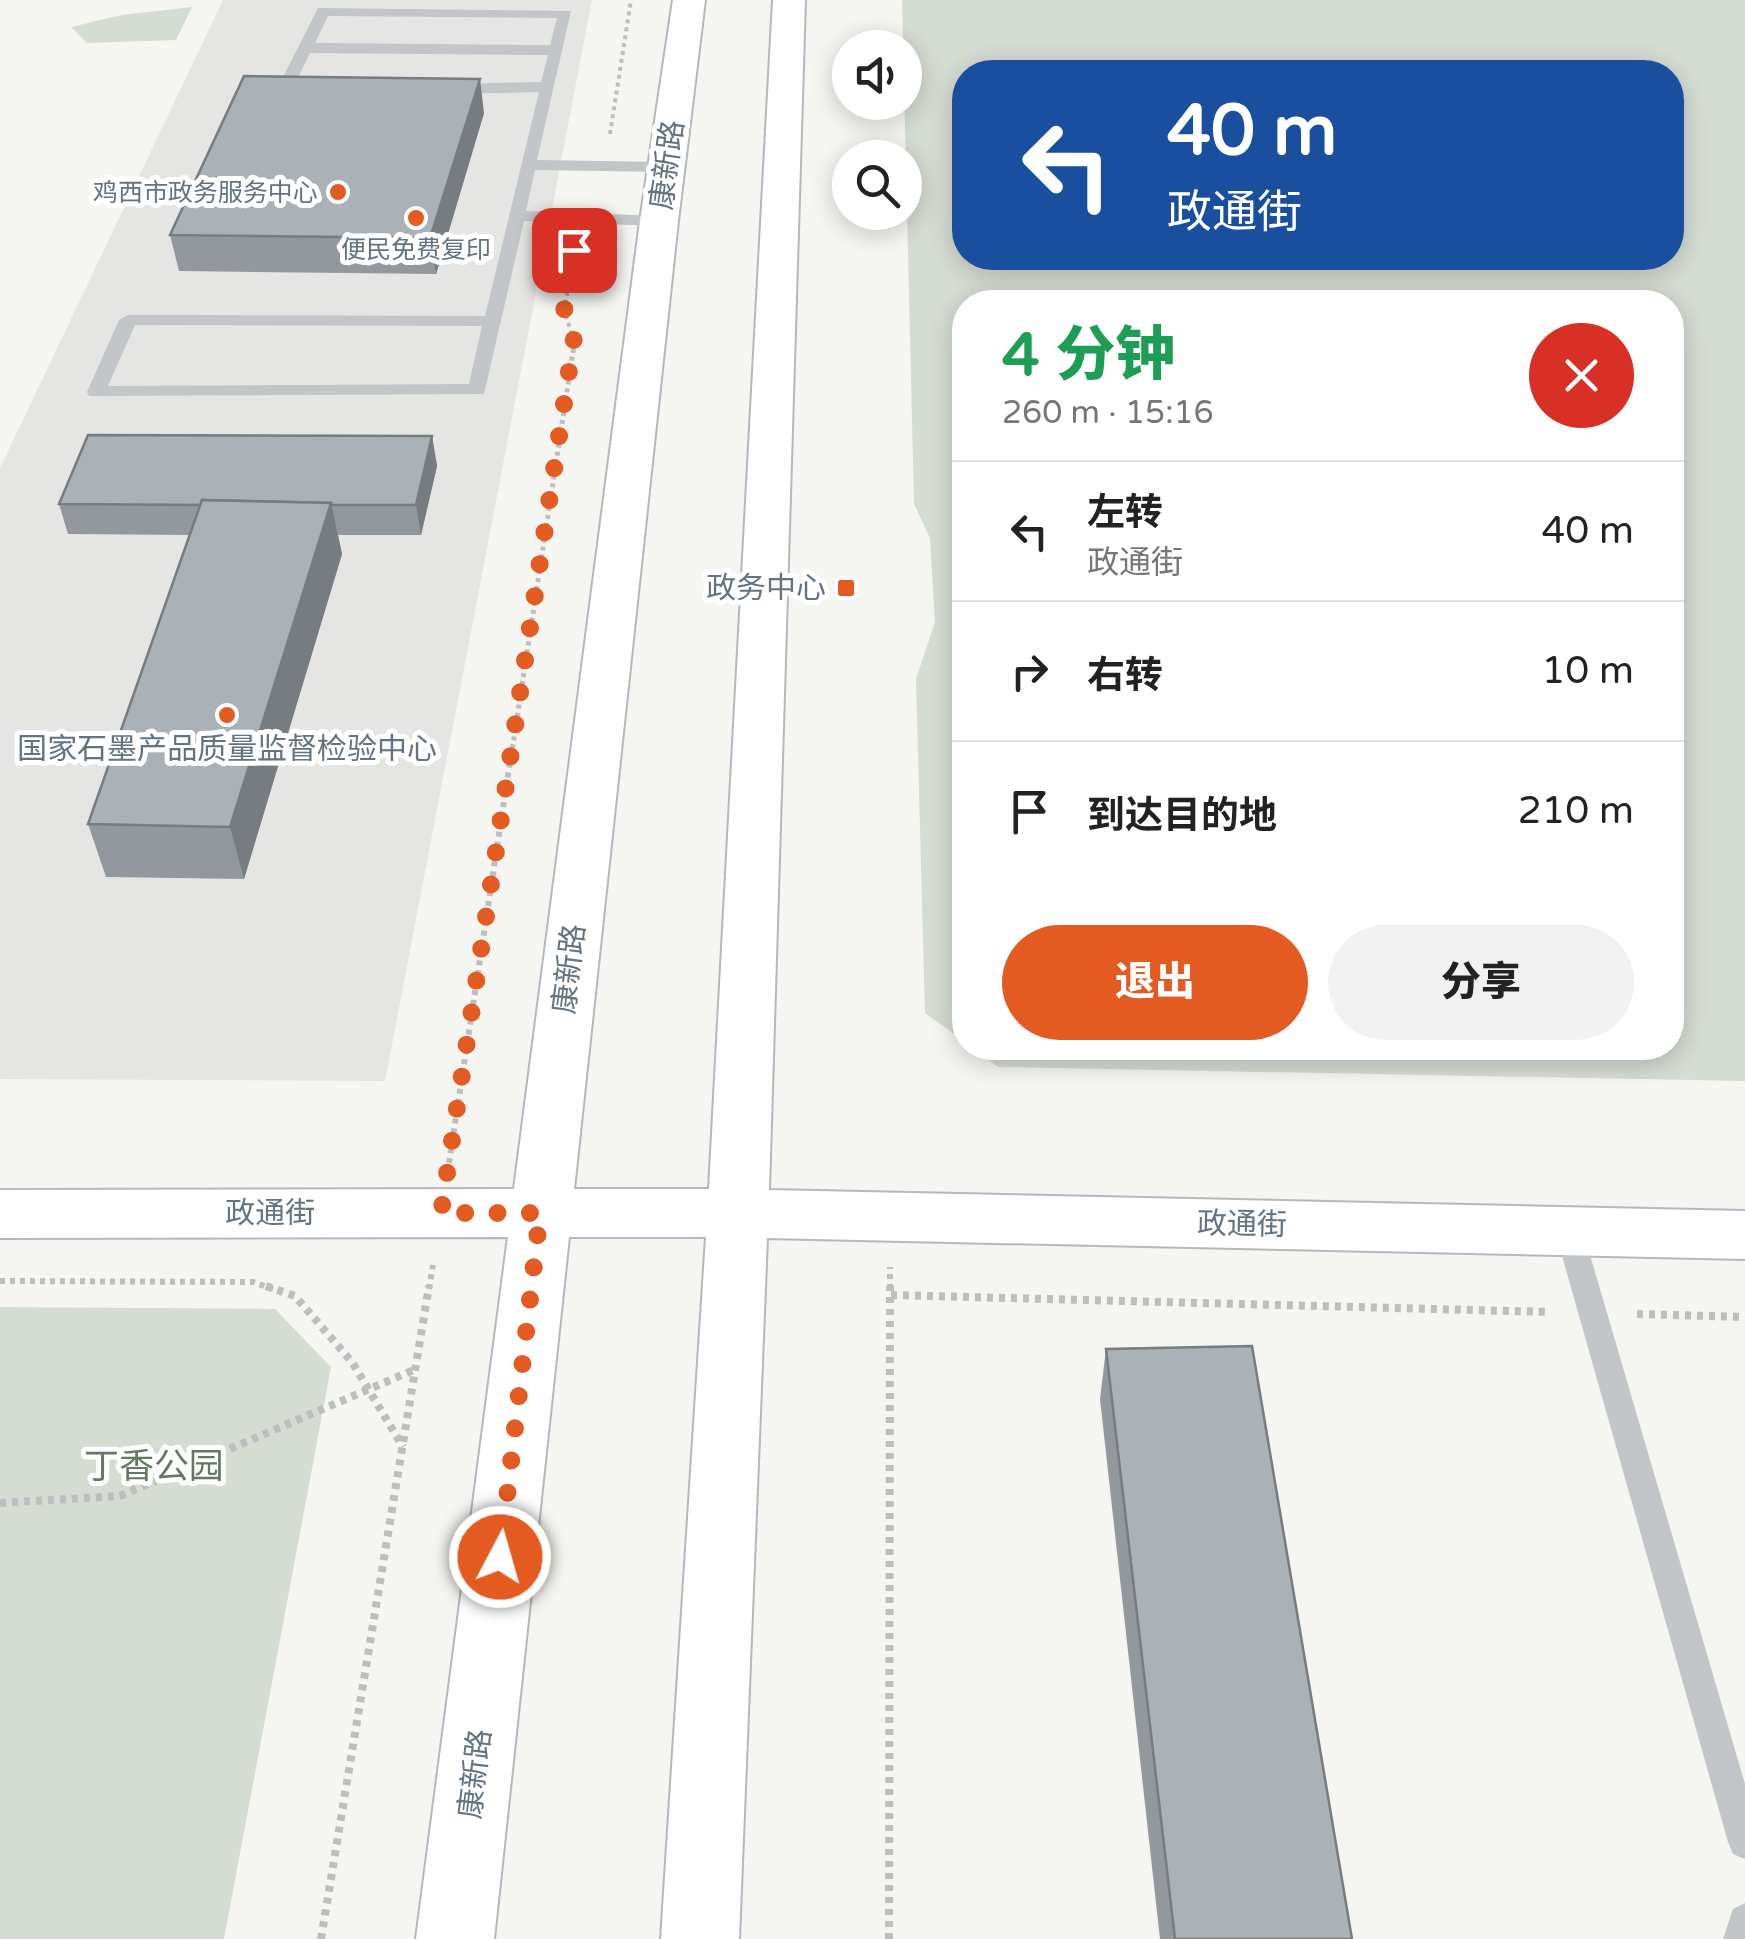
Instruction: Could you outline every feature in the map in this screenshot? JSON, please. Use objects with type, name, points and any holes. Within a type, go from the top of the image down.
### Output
[{"type":"main road","name":"康新路","points":[[455,1939],[659,221],[689,0]]},
{"type":"main road","points":[[700,1939],[738,1213],[789,0]]},
{"type":"main road","name":"政通街","points":[[0,1214],[738,1213],[1745,1235]]},
{"type":"lane","points":[[322,90],[284,90],[323,11],[566,14],[477,390],[96,392],[128,320],[492,322]]},
{"type":"lane","points":[[305,48],[557,50]]},
{"type":"lane","points":[[434,89],[547,87]]},
{"type":"lane","points":[[528,165],[666,167]]},
{"type":"lane","points":[[516,216],[659,221]]},
{"type":"lane","points":[[1569,1231],[1745,1842]]},
{"type":"lane","points":[[1741,1939],[1745,1921]]},
{"type":"path","points":[[606,166],[632,0]]},
{"type":"path","points":[[320,1939],[441,1213],[574,338],[564,308],[574,250],[597,219]]},
{"type":"path","points":[[889,1216],[889,1939]]},
{"type":"path","points":[[0,1282],[253,1282],[295,1296],[352,1362],[403,1447]]},
{"type":"path","points":[[891,1295],[1566,1312]]},
{"type":"path","points":[[1626,1314],[1745,1317]]},
{"type":"path","points":[[0,1503],[120,1496],[416,1369]]},
{"type":"shaded area","points":[[223,0],[592,0],[385,1081],[0,1079],[0,468]]},
{"type":"green space","points":[[902,0],[1745,0],[1745,1081],[998,1067],[988,1060],[1684,1060],[1684,290],[952,290],[952,1033],[925,1013],[916,679],[935,622],[930,538],[914,504],[907,230],[922,230],[922,140],[905,140],[905,120],[922,120],[922,30],[903,30]]},
{"type":"green space","points":[[192,7],[176,40],[87,43],[71,27],[122,15]]},
{"type":"green space","name":"丁香公园","points":[[0,1307],[275,1309],[331,1367],[224,1939],[0,1939]]},
{"type":"building","name":"鸡西市政务服务中心","points":[[244,76],[480,79],[430,238],[170,235]]},
{"type":"building","points":[[88,435],[432,436],[416,505],[202,500],[201,505],[59,504]]},
{"type":"building","name":"国家石墨产品质量监督检验中心","points":[[202,500],[331,503],[230,827],[88,824]]},
{"type":"building","points":[[1252,1346],[1352,1939],[1175,1939],[1106,1349]]},
{"type":"place","name":"鸡西市政务服务中心","points":[[338,192]]},
{"type":"place","name":"便民免费复印","points":[[416,218]]},
{"type":"place","name":"政务中心","points":[[846,588]]},
{"type":"place","name":"国家石墨产品质量监督检验中心","points":[[227,715]]},
{"type":"route","points":[[500,1557],[540,1213],[441,1213],[574,338],[564,308],[574,250]]}]
